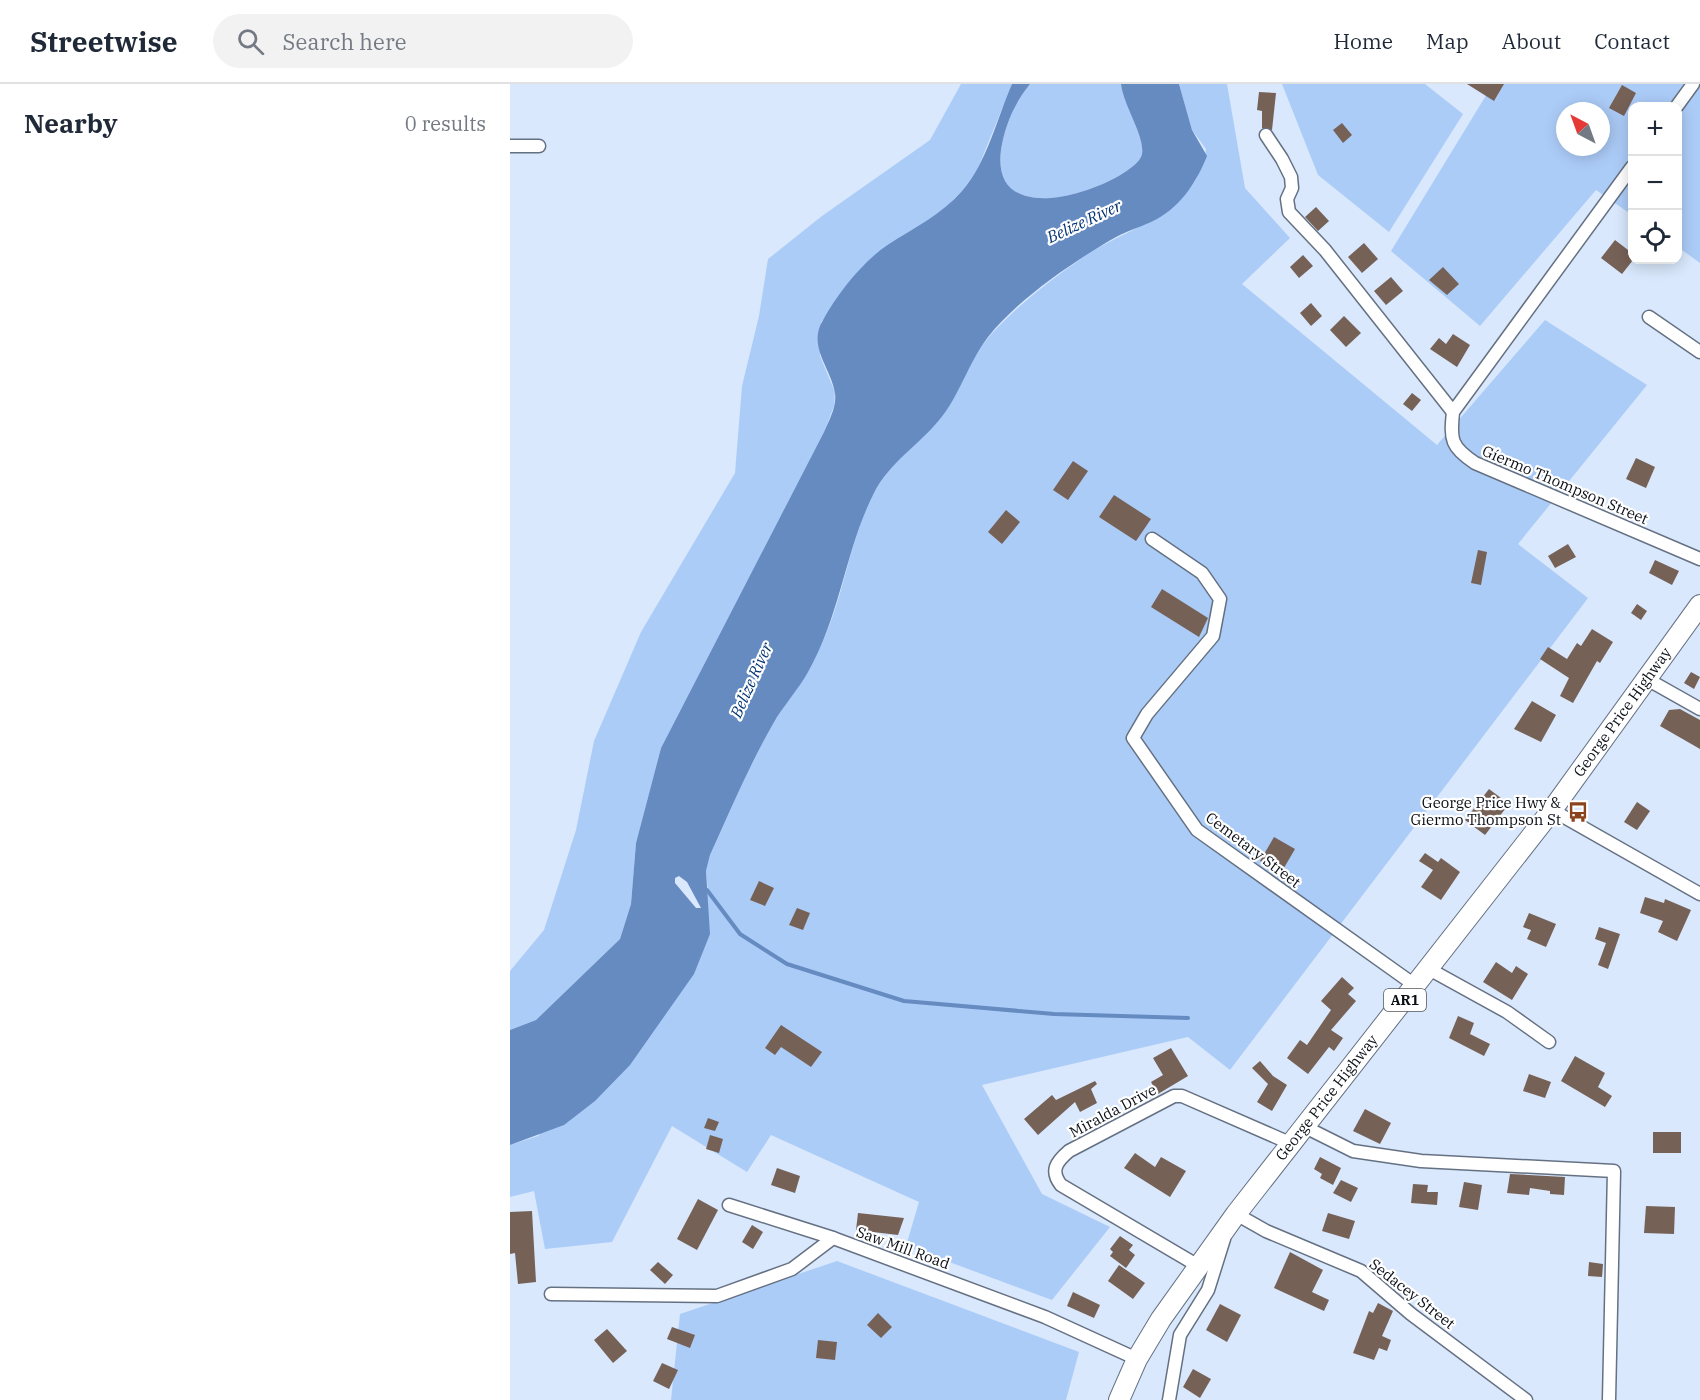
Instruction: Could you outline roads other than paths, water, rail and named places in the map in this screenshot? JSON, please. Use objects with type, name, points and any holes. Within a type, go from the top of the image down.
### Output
[{"type":"highway","name":"George Price Highway","points":[[1119,1400],[1137,1359],[1161,1319],[1232,1220],[1552,810],[1700,604]]},
{"type":"street","points":[[1680,102],[1693,84]]},
{"type":"street","points":[[1266,135],[1291,177],[1292,188],[1287,199],[1289,212],[1325,250],[1453,412],[1628,172]]},
{"type":"street","points":[[510,146],[538,146]]},
{"type":"street","points":[[1649,317],[1700,352]]},
{"type":"street","name":"Gíermo Thompson Street","points":[[1453,412],[1452,441],[1457,452],[1475,463],[1700,559]]},
{"type":"street","name":"Cemetary Street","points":[[1152,539],[1202,573],[1220,599],[1214,636],[1147,714],[1133,738],[1145,759],[1197,830],[1416,986]]},
{"type":"street","points":[[1645,678],[1700,709]]},
{"type":"street","points":[[1552,810],[1700,894]]},
{"type":"street","points":[[1429,969],[1507,1012],[1549,1042]]},
{"type":"street","name":"Miralda Drive","points":[[1200,1267],[1061,1185],[1055,1178],[1054,1168],[1059,1160],[1069,1151],[1174,1096],[1182,1096],[1292,1144]]},
{"type":"street","points":[[1305,1126],[1353,1151],[1421,1161],[1614,1171],[1609,1400]]},
{"type":"street","points":[[729,1205],[833,1238]]},
{"type":"street","points":[[1169,1400],[1180,1335],[1208,1290],[1232,1220]]},
{"type":"street","name":"Sedacey Street","points":[[1232,1220],[1266,1231],[1361,1271],[1411,1314],[1526,1400]]},
{"type":"street","name":"Saw Mill Road","points":[[551,1294],[717,1296],[792,1269],[833,1238],[1045,1317],[1137,1359]]},
{"type":"water","name":"Belize River","points":[[1012,84],[1030,84],[1011,115],[1001,150],[1003,177],[1017,193],[1039,198],[1066,196],[1117,177],[1134,165],[1142,154],[1142,147],[1121,84],[1179,84],[1192,130],[1207,156],[1188,192],[1174,207],[1082,257],[1031,295],[1000,323],[981,347],[947,410],[880,482],[856,537],[836,605],[819,650],[804,679],[764,740],[710,855],[706,871],[710,934],[694,974],[630,1065],[595,1101],[564,1125],[510,1145],[510,1030],[536,1020],[620,939],[631,904],[636,843],[661,748],[832,413],[835,393],[818,339],[823,320],[836,299],[870,259],[889,244],[937,214],[971,180],[991,140]],"holes":[[[679,876],[687,882],[701,908],[696,908],[675,883],[675,878]]]},
{"type":"waterway","points":[[707,890],[740,934],[787,964],[904,1001],[1054,1014],[1188,1018]]},
{"type":"place","name":"George Price Hwy & Giermo Thompson St","points":[[1578,812]]}]
